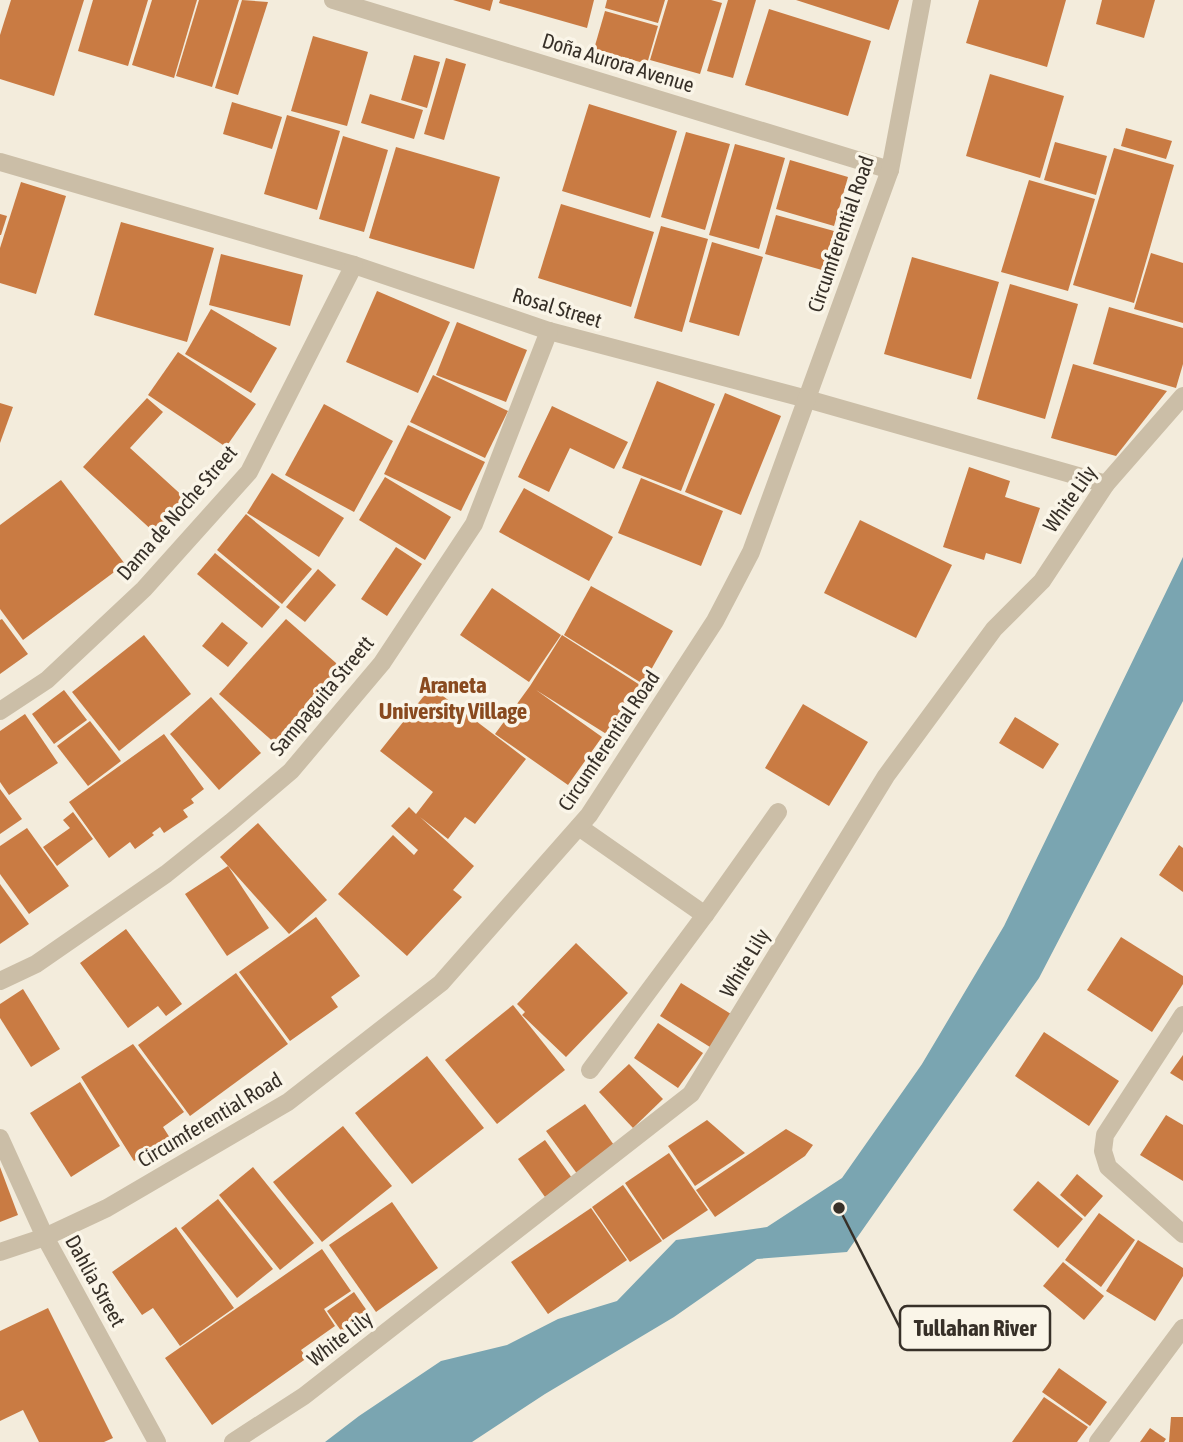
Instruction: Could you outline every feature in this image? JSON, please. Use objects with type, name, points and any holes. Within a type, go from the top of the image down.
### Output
[{"type":"street","name":"Doña Aurora Avenue","points":[[333,0],[890,170]]},
{"type":"street","name":"Circumferential Road","points":[[0,1252],[45,1237],[107,1208],[299,1094],[441,983],[589,816],[715,621],[751,552],[890,170],[922,0]]},
{"type":"street","name":"Rosal Street","points":[[0,162],[354,265],[549,331],[807,399],[1106,484]]},
{"type":"street","name":"Dama de Noche Street","points":[[0,711],[47,680],[144,589],[249,472],[354,265]]},
{"type":"street","name":"Sampaguita Streett","points":[[0,981],[36,964],[166,874],[291,771],[382,663],[474,524],[549,331]]},
{"type":"street","name":"White Lily","points":[[233,1442],[304,1396],[691,1094],[886,776],[994,629],[1042,581],[1106,484],[1183,396]]},
{"type":"street","points":[[590,1070],[778,812]]},
{"type":"street","points":[[579,827],[705,915]]},
{"type":"street","points":[[1182,1232],[1157,1213],[1108,1167],[1102,1151],[1105,1135],[1183,1015]]},
{"type":"street","name":"Dahlia Street","points":[[0,1138],[45,1237],[157,1442]]},
{"type":"street","points":[[1098,1442],[1183,1328]]},
{"type":"water","points":[[1183,557],[1183,701],[1039,978],[847,1252],[757,1259],[674,1317],[545,1394],[472,1442],[325,1442],[441,1361],[507,1345],[558,1319],[617,1301],[676,1240],[767,1227],[842,1178],[922,1064],[1004,926]]},
{"type":"building","points":[[11,0],[84,0],[54,96],[0,79],[0,35]]},
{"type":"building","points":[[93,0],[148,0],[128,66],[78,51]]},
{"type":"building","points":[[152,0],[197,0],[174,78],[132,65]]},
{"type":"building","points":[[199,0],[239,0],[212,87],[176,76]]},
{"type":"building","points":[[242,0],[268,2],[238,95],[215,88]]},
{"type":"building","points":[[453,0],[493,0],[490,11]]},
{"type":"building","points":[[500,0],[594,0],[587,28],[499,3]]},
{"type":"building","points":[[607,0],[665,0],[658,23],[605,8]]},
{"type":"building","points":[[668,0],[711,0],[722,3],[700,74],[650,60]]},
{"type":"building","points":[[728,0],[756,0],[733,78],[707,71]]},
{"type":"building","points":[[796,0],[899,0],[889,30]]},
{"type":"building","points":[[979,0],[1066,0],[1047,67],[966,43]]},
{"type":"building","points":[[1102,0],[1155,0],[1144,38],[1096,24]]},
{"type":"building","points":[[769,9],[871,41],[848,116],[745,85]]},
{"type":"building","points":[[605,11],[658,26],[647,64],[594,49]]},
{"type":"building","points":[[313,36],[368,52],[347,126],[291,111]]},
{"type":"building","points":[[414,55],[440,62],[427,108],[401,100]]},
{"type":"building","points":[[446,58],[466,64],[444,140],[424,134]]},
{"type":"building","points":[[990,74],[1064,96],[1040,178],[966,156]]},
{"type":"building","points":[[370,94],[423,110],[414,139],[361,123]]},
{"type":"building","points":[[232,102],[282,117],[272,149],[223,134]]},
{"type":"building","points":[[589,104],[677,131],[650,218],[562,191]]},
{"type":"building","points":[[287,115],[340,131],[317,210],[264,194]]},
{"type":"building","points":[[1126,128],[1172,141],[1166,159],[1121,146]]},
{"type":"building","points":[[686,132],[730,144],[705,230],[661,217]]},
{"type":"building","points":[[343,136],[388,150],[364,232],[319,219]]},
{"type":"building","points":[[1055,142],[1107,156],[1096,195],[1044,180]]},
{"type":"building","points":[[735,144],[785,158],[759,249],[709,235]]},
{"type":"building","points":[[396,147],[500,177],[474,269],[369,238]]},
{"type":"building","points":[[1114,148],[1174,165],[1134,303],[1073,285]]},
{"type":"building","points":[[790,160],[848,177],[834,226],[776,209]]},
{"type":"building","points":[[1029,180],[1095,199],[1068,291],[1001,272]]},
{"type":"building","points":[[21,182],[66,196],[36,294],[0,283],[0,248]]},
{"type":"building","points":[[561,204],[654,232],[631,307],[538,278]]},
{"type":"building","points":[[0,214],[7,216],[1,235],[0,235]]},
{"type":"building","points":[[776,215],[834,231],[822,270],[765,254]]},
{"type":"building","points":[[121,222],[214,248],[187,342],[94,315]]},
{"type":"building","points":[[661,226],[708,239],[682,332],[634,318]]},
{"type":"building","points":[[712,242],[763,257],[739,336],[689,322]]},
{"type":"building","points":[[1151,253],[1183,263],[1183,323],[1134,309]]},
{"type":"building","points":[[221,254],[303,275],[290,326],[209,305]]},
{"type":"building","points":[[912,257],[999,282],[971,379],[884,354]]},
{"type":"building","points":[[1010,284],[1078,304],[1045,419],[977,399]]},
{"type":"building","points":[[377,291],[450,322],[418,393],[346,362]]},
{"type":"building","points":[[1109,307],[1183,328],[1183,364],[1176,388],[1093,364]]},
{"type":"building","points":[[211,309],[277,348],[251,393],[185,354]]},
{"type":"building","points":[[457,322],[527,350],[506,402],[436,375]]},
{"type":"building","points":[[178,352],[256,404],[226,447],[148,395]]},
{"type":"building","points":[[1073,364],[1167,391],[1116,456],[1051,438]]},
{"type":"building","points":[[433,375],[508,411],[485,458],[410,422]]},
{"type":"building","points":[[657,381],[715,404],[681,491],[622,468]]},
{"type":"building","points":[[725,393],[781,416],[741,515],[685,492]]},
{"type":"building","points":[[147,398],[163,412],[130,448],[187,500],[156,534],[83,467]]},
{"type":"building","points":[[0,403],[13,407],[0,443]]},
{"type":"building","points":[[324,404],[393,441],[354,512],[285,475]]},
{"type":"building","points":[[552,406],[628,442],[614,469],[570,448],[549,492],[518,477]]},
{"type":"building","points":[[408,425],[485,462],[461,511],[384,474]]},
{"type":"building","points":[[969,467],[1010,481],[1005,497],[1040,508],[1021,564],[986,553],[984,560],[943,547]]},
{"type":"building","points":[[272,473],[344,518],[319,557],[247,513]]},
{"type":"building","points":[[385,477],[451,517],[425,560],[359,520]]},
{"type":"building","points":[[641,478],[723,511],[701,566],[618,533]]},
{"type":"building","points":[[61,480],[125,564],[23,640],[0,609],[0,525]]},
{"type":"building","points":[[524,488],[613,537],[589,581],[499,532]]},
{"type":"building","points":[[246,514],[312,569],[282,604],[217,550]]},
{"type":"building","points":[[860,520],[952,565],[916,638],[824,593]]},
{"type":"building","points":[[396,547],[422,564],[387,616],[361,599]]},
{"type":"building","points":[[215,553],[280,607],[262,628],[197,574]]},
{"type":"building","points":[[318,569],[336,585],[305,622],[286,607]]},
{"type":"building","points":[[591,586],[673,631],[643,684],[564,635]]},
{"type":"building","points":[[492,588],[561,635],[529,682],[460,635]]},
{"type":"building","points":[[2,619],[28,654],[0,674],[0,620]]},
{"type":"building","points":[[286,619],[344,670],[277,745],[219,694]]},
{"type":"building","points":[[222,622],[248,643],[228,667],[202,646]]},
{"type":"building","points":[[144,635],[191,694],[119,751],[72,692]]},
{"type":"building","points":[[562,635],[640,685],[608,735],[536,690],[602,737],[568,785],[495,734]]},
{"type":"building","points":[[431,687],[526,759],[475,824],[465,817],[448,839],[420,817],[474,866],[453,890],[462,897],[407,956],[338,894],[393,835],[414,855],[418,850],[391,826],[409,807],[416,814],[433,792],[380,751]]},
{"type":"building","points":[[64,690],[87,720],[54,744],[32,714]]},
{"type":"building","points":[[211,697],[261,753],[219,790],[170,734]]},
{"type":"building","points":[[803,704],[868,742],[829,806],[765,768]]},
{"type":"building","points":[[25,714],[58,763],[9,795],[0,782],[0,731]]},
{"type":"building","points":[[1015,717],[1059,744],[1043,769],[999,743]]},
{"type":"building","points":[[90,721],[121,761],[88,786],[57,746]]},
{"type":"building","points":[[164,734],[204,789],[191,799],[194,803],[183,810],[188,817],[164,833],[160,827],[135,849],[130,842],[109,858],[69,802]]},
{"type":"building","points":[[0,789],[22,819],[0,834]]},
{"type":"building","points":[[73,812],[93,839],[57,866],[43,847],[70,828],[63,820]]},
{"type":"building","points":[[258,823],[327,900],[289,934],[220,857]]},
{"type":"building","points":[[27,828],[69,886],[29,914],[0,874],[0,846]]},
{"type":"building","points":[[1179,845],[1183,848],[1183,892],[1159,875]]},
{"type":"building","points":[[228,866],[269,928],[227,956],[185,894]]},
{"type":"building","points":[[0,884],[29,924],[0,944]]},
{"type":"building","points":[[316,917],[360,976],[331,997],[338,1007],[290,1041],[239,972]]},
{"type":"building","points":[[126,929],[182,1004],[166,1016],[158,1006],[128,1028],[80,963]]},
{"type":"building","points":[[1121,937],[1183,976],[1183,984],[1152,1032],[1087,990]]},
{"type":"building","points":[[576,943],[628,993],[566,1057],[522,1015],[525,1012],[517,1004]]},
{"type":"building","points":[[236,973],[288,1044],[190,1116],[138,1045]]},
{"type":"building","points":[[681,983],[731,1014],[710,1047],[660,1016]]},
{"type":"building","points":[[23,989],[60,1049],[31,1067],[0,1018],[0,1004]]},
{"type":"building","points":[[513,1005],[565,1070],[497,1124],[445,1060]]},
{"type":"building","points":[[658,1023],[703,1053],[678,1088],[634,1058]]},
{"type":"building","points":[[1044,1032],[1119,1081],[1089,1126],[1015,1076]]},
{"type":"building","points":[[133,1044],[184,1112],[163,1127],[170,1138],[134,1161],[81,1077]]},
{"type":"building","points":[[1183,1055],[1183,1081],[1170,1073]]},
{"type":"building","points":[[427,1056],[484,1128],[412,1184],[355,1113]]},
{"type":"building","points":[[629,1064],[663,1099],[633,1128],[599,1092]]},
{"type":"building","points":[[80,1082],[120,1146],[71,1177],[30,1113]]},
{"type":"building","points":[[585,1104],[616,1148],[578,1175],[546,1131]]},
{"type":"building","points":[[1166,1115],[1183,1125],[1183,1181],[1140,1155]]},
{"type":"building","points":[[707,1120],[745,1153],[695,1186],[668,1146]]},
{"type":"building","points":[[343,1126],[392,1186],[322,1242],[273,1182]]},
{"type":"building","points":[[786,1129],[813,1145],[805,1156],[715,1217],[696,1190]]},
{"type":"building","points":[[545,1140],[572,1178],[545,1197],[518,1159]]},
{"type":"building","points":[[669,1153],[708,1210],[663,1240],[625,1183]]},
{"type":"building","points":[[0,1167],[18,1215],[0,1222]]},
{"type":"building","points":[[253,1167],[314,1243],[280,1270],[219,1195]]},
{"type":"building","points":[[1077,1174],[1103,1196],[1085,1217],[1060,1195]]},
{"type":"building","points":[[1038,1181],[1083,1219],[1058,1248],[1013,1210]]},
{"type":"building","points":[[623,1185],[662,1241],[630,1262],[592,1207]]},
{"type":"building","points":[[218,1199],[273,1269],[237,1298],[181,1228]]},
{"type":"building","points":[[392,1202],[438,1268],[376,1312],[329,1245]]},
{"type":"building","points":[[591,1208],[627,1260],[548,1314],[511,1262]]},
{"type":"building","points":[[1099,1213],[1135,1240],[1101,1287],[1065,1260]]},
{"type":"building","points":[[176,1227],[234,1308],[180,1346],[153,1308],[142,1315],[112,1272]]},
{"type":"building","points":[[1138,1240],[1183,1268],[1183,1276],[1155,1321],[1106,1291]]},
{"type":"building","points":[[322,1249],[351,1291],[324,1309],[335,1326],[301,1350],[307,1358],[212,1425],[165,1358]]},
{"type":"building","points":[[1063,1262],[1104,1296],[1084,1320],[1043,1286]]},
{"type":"building","points":[[354,1292],[374,1321],[347,1339],[327,1311]]},
{"type":"building","points":[[48,1308],[113,1438],[104,1442],[39,1442],[23,1410],[0,1421],[0,1331]]},
{"type":"building","points":[[1059,1368],[1107,1402],[1090,1426],[1042,1392]]},
{"type":"building","points":[[1044,1397],[1088,1427],[1077,1442],[1012,1442]]},
{"type":"building","points":[[1171,1417],[1183,1417],[1183,1442],[1169,1442]]},
{"type":"building","points":[[1150,1428],[1166,1439],[1164,1442],[1140,1442]]},
{"type":"place","name":"Tullahan River","points":[[839,1208]]},
{"type":"district","name":"Araneta University Village","points":[[453,698]]}]
